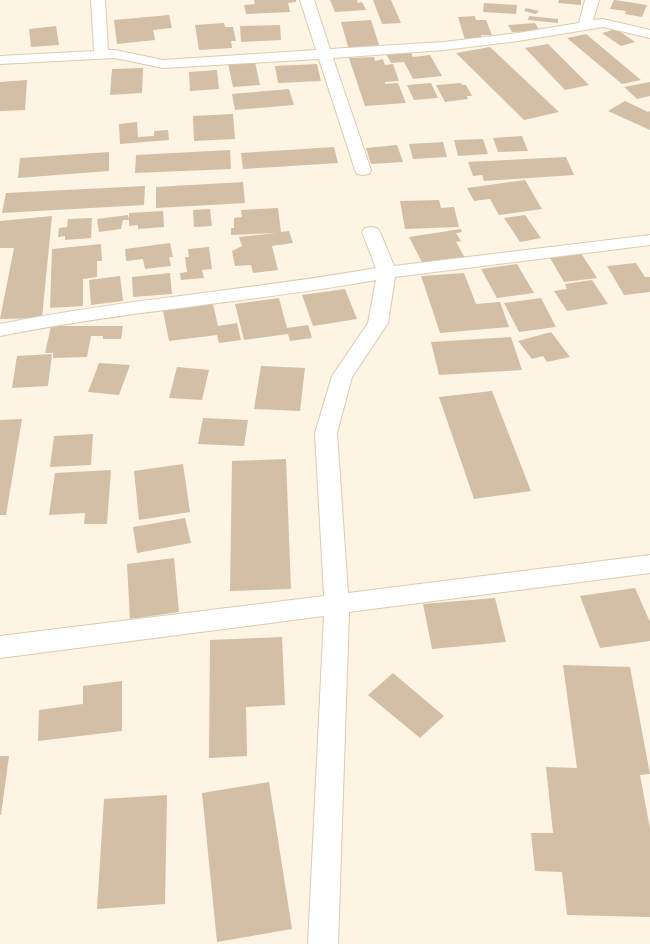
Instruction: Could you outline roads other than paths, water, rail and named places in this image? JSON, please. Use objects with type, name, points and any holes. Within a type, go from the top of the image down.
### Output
[{"type":"street","points":[[98,0],[101,55]]},
{"type":"street","points":[[307,0],[363,170]]},
{"type":"street","points":[[585,26],[592,0]]},
{"type":"street","points":[[0,60],[115,54],[163,64],[444,46],[603,23],[650,34]]},
{"type":"street","points":[[323,944],[337,605],[326,433],[342,376],[378,323],[387,272],[371,232]]},
{"type":"street","points":[[0,330],[184,302],[309,286],[387,272],[650,240]]},
{"type":"street","points":[[0,647],[650,564]]}]
